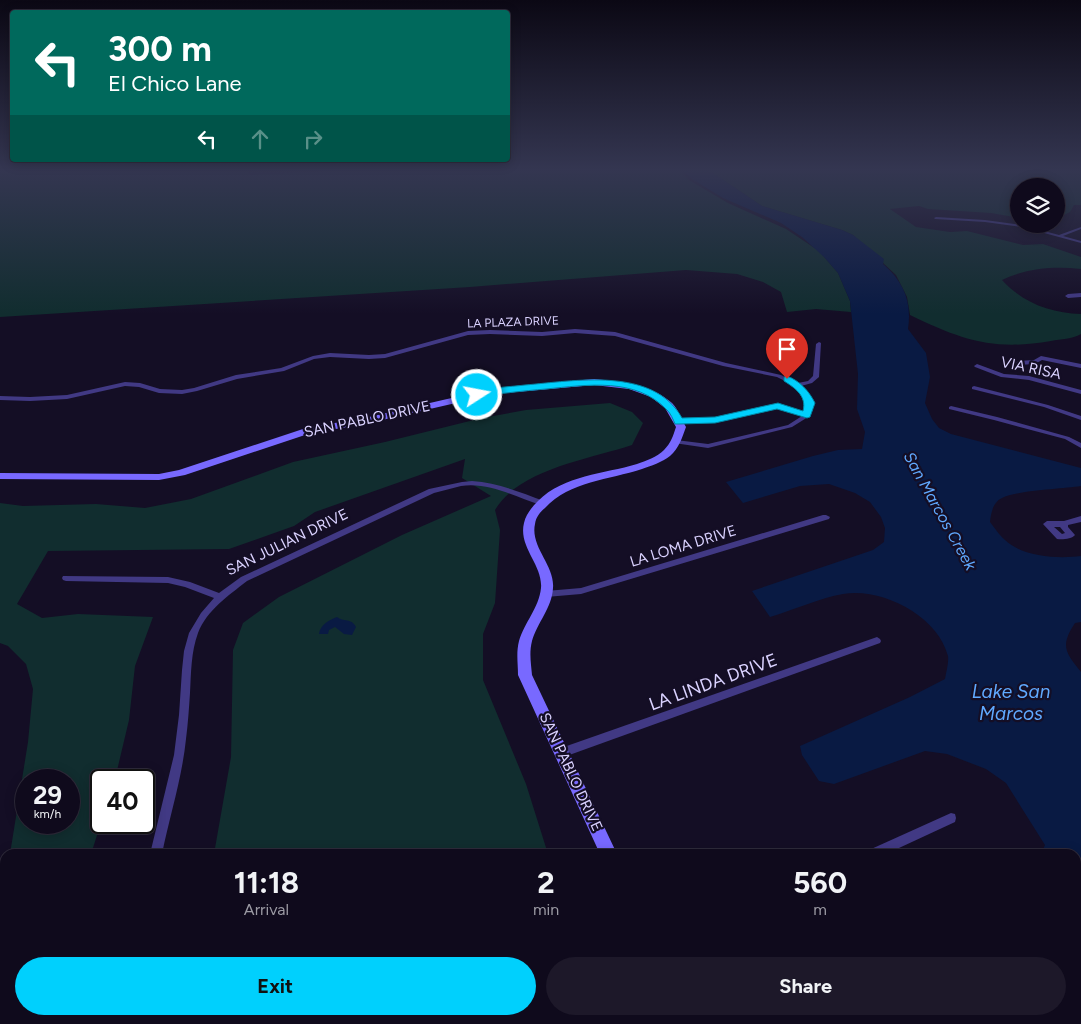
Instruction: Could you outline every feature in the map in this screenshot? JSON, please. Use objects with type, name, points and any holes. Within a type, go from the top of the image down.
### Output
[{"type":"street","points":[[949,219],[1010,224]]},
{"type":"street","points":[[1061,235],[1081,228]]},
{"type":"street","points":[[1052,233],[1081,242]]},
{"type":"street","points":[[1068,296],[1081,295]]},
{"type":"street","name":"LA PLAZA DRIVE","points":[[0,398],[30,399],[67,396],[125,384],[140,385],[159,391],[182,392],[195,390],[236,377],[282,370],[313,358],[330,355],[369,358],[385,356],[457,336],[490,332],[542,334],[575,331],[615,334],[725,365],[762,371],[779,376],[797,385]]},
{"type":"street","points":[[797,385],[810,382],[816,377],[819,344]]},
{"type":"street","points":[[1018,363],[1035,362],[1041,358],[1081,366]]},
{"type":"street","name":"VIA RISA","points":[[977,366],[1004,376],[1030,378],[1081,392]]},
{"type":"street","name":"SAN PABLO DRIVE","points":[[0,476],[159,476],[174,474],[306,431],[369,420],[496,391],[594,382],[631,386],[654,395],[672,410],[679,422]]},
{"type":"street","points":[[797,385],[807,395],[810,403],[807,415],[790,426],[716,445],[697,446],[676,442],[680,427],[679,422],[715,420],[778,406],[807,415]]},
{"type":"street","points":[[974,388],[1046,406],[1081,418]]},
{"type":"street","points":[[951,408],[1068,438],[1081,446]]},
{"type":"street","name":"SAN PABLO DRIVE","points":[[607,849],[525,675],[523,649],[531,627],[544,606],[548,586],[530,544],[528,526],[541,503],[554,492],[570,484],[654,461],[667,452],[676,442]]},
{"type":"street","name":"SAN JULIAN DRIVE","points":[[157,849],[182,741],[187,652],[196,626],[220,597],[244,579],[432,491],[463,484],[478,484],[512,491],[541,503]]},
{"type":"street","name":"LA LOMA DRIVE","points":[[546,594],[581,591],[826,517]]},
{"type":"street","points":[[1064,524],[1081,519]]},
{"type":"street","points":[[66,578],[168,580],[187,584],[220,597]]},
{"type":"street","name":"LA LINDA DRIVE","points":[[561,754],[877,640]]},
{"type":"street","points":[[884,849],[951,818]]},
{"type":"green space","points":[[0,219],[763,219],[786,229],[819,251],[838,273],[850,301],[851,312],[816,309],[787,312],[781,292],[763,282],[737,274],[686,270],[470,287],[0,317]]},
{"type":"green space","points":[[805,219],[904,219],[916,227],[950,232],[967,231],[1023,245],[1043,244],[1081,257],[1081,269],[1031,270],[1002,280],[1028,301],[1059,312],[1081,314],[1081,334],[1066,339],[1030,344],[995,344],[962,337],[929,324],[910,315],[907,297],[896,275],[853,235]]},
{"type":"green space","points":[[610,403],[632,412],[643,423],[632,445],[557,467],[538,475],[506,496],[495,510],[500,530],[495,603],[483,634],[483,680],[526,784],[546,849],[215,849],[231,757],[233,650],[243,623],[279,597],[402,535],[491,496],[462,478],[465,459],[315,512],[294,526],[229,549],[48,551],[17,604],[42,618],[78,614],[153,617],[135,666],[129,720],[117,769],[90,769],[90,834],[97,834],[93,849],[11,849],[15,823],[15,834],[80,834],[80,769],[24,769],[33,689],[26,664],[8,646],[0,643],[0,503],[23,506],[96,504],[145,508],[191,499],[293,462],[482,418],[526,410]]},
{"type":"water","name":"Lake San Marcos","points":[[771,219],[805,219],[842,230],[853,235],[884,259],[883,264],[896,278],[905,293],[909,310],[908,329],[926,353],[930,377],[925,403],[932,419],[939,428],[951,434],[1081,468],[1081,486],[1009,495],[999,500],[995,505],[990,522],[1005,540],[1021,550],[1041,556],[1081,556],[1081,622],[1075,623],[1070,631],[1066,649],[1081,672],[1081,849],[1043,849],[1045,845],[1006,783],[986,769],[947,754],[925,751],[834,784],[819,781],[802,755],[800,746],[910,697],[945,679],[948,656],[933,628],[906,607],[891,600],[858,593],[843,594],[770,617],[752,591],[873,550],[884,542],[885,528],[881,517],[870,502],[855,493],[829,484],[800,486],[743,503],[726,482],[813,456],[838,450],[862,449],[865,432],[857,409],[858,374],[850,301],[838,273],[824,257],[802,237]]},
{"type":"water","points":[[337,617],[354,624],[356,627],[352,635],[344,634],[335,627],[329,630],[328,634],[319,634],[323,625]]},
{"type":"route","points":[[477,395],[496,391],[594,382],[613,383],[631,386],[654,395],[669,406],[679,422],[733,417],[773,406],[807,415],[810,410],[807,395],[797,385],[787,379]]},
{"type":"water label","name":"San Marcos Creek","points":[[940,511]]}]
